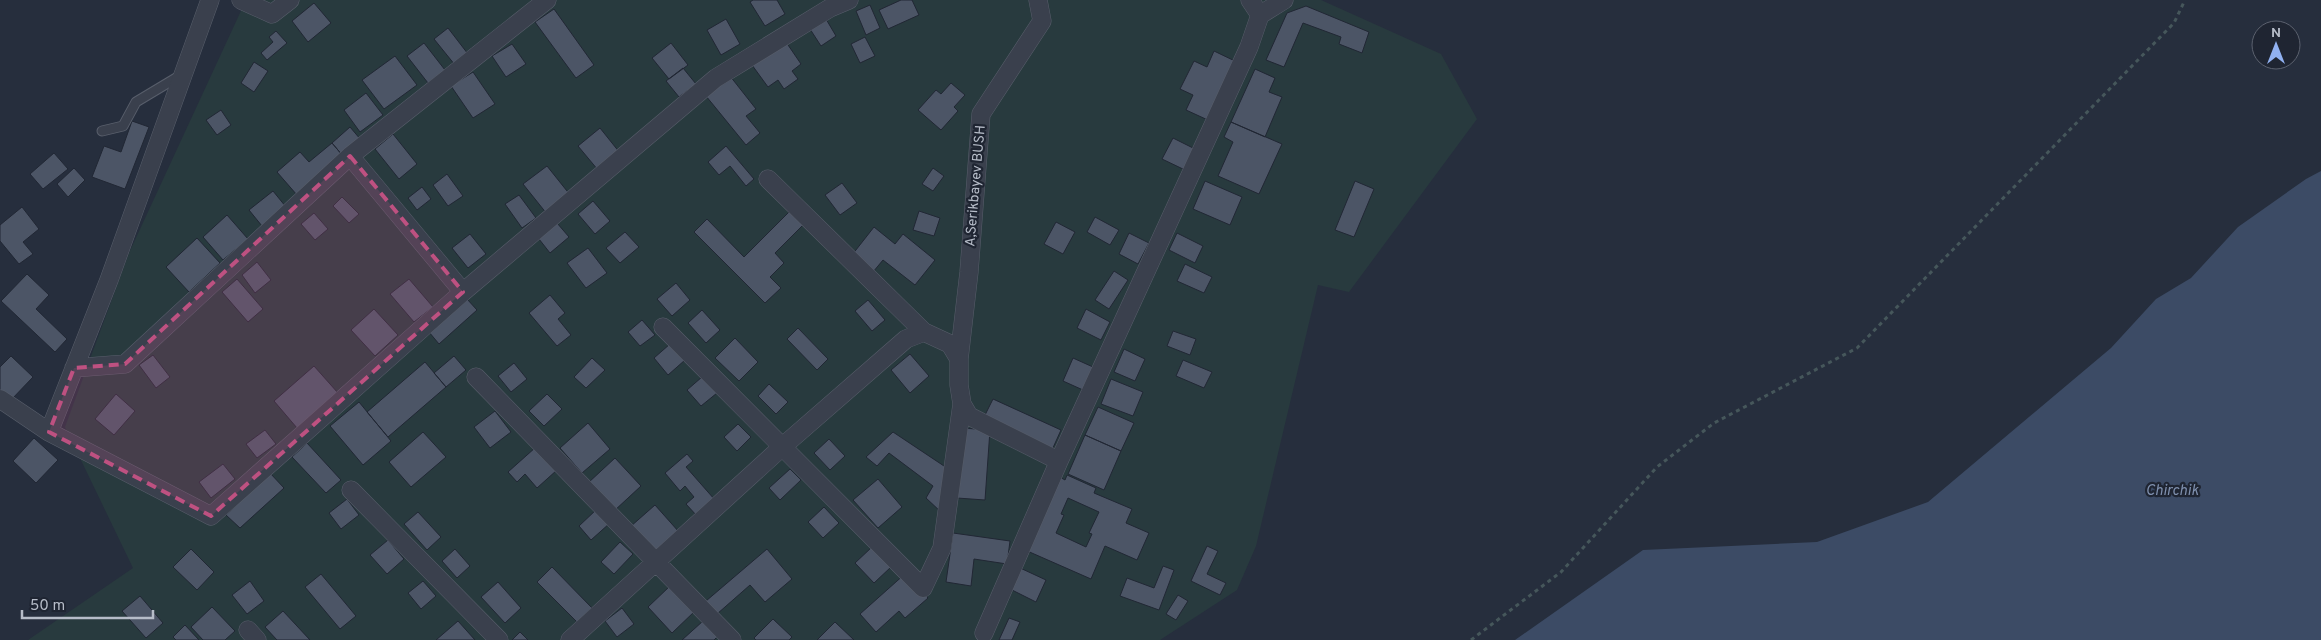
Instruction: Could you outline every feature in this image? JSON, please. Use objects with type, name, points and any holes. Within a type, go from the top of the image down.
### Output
[{"type":"street","points":[[50,432],[110,280],[210,0]]},
{"type":"street","points":[[241,0],[272,14],[290,0]]},
{"type":"street","points":[[74,368],[125,364],[350,156],[547,0]]},
{"type":"street","points":[[0,399],[50,432],[212,516],[463,292],[716,78],[829,4],[849,0]]},
{"type":"street","name":"A,Serikbayev BUSH","points":[[782,447],[924,588],[942,548],[962,404],[959,385],[959,359],[982,114],[1042,20],[1038,0]]},
{"type":"street","points":[[1250,0],[1260,15]]},
{"type":"street","points":[[984,632],[1059,461],[1249,47],[1260,15],[1284,0]]},
{"type":"street","points":[[350,156],[463,292]]},
{"type":"street","points":[[768,178],[924,332],[950,344],[959,359]]},
{"type":"street","points":[[662,327],[782,447]]},
{"type":"street","points":[[570,640],[782,447],[906,340],[924,332]]},
{"type":"street","points":[[476,377],[732,640]]},
{"type":"street","points":[[962,404],[969,416],[1059,461]]},
{"type":"street","points":[[351,490],[499,640]]},
{"type":"lane","points":[[102,131],[123,126],[136,102],[183,74]]},
{"type":"path","points":[[1471,640],[1561,572],[1657,467],[1714,423],[1857,348],[2174,23],[2186,0]]},
{"type":"highlighted area","points":[[350,156],[463,292],[211,516],[49,432],[74,368],[125,364]]},
{"type":"shaded area","points":[[246,0],[1321,0],[1441,54],[1477,119],[1349,292],[1318,285],[1256,546],[1237,590],[1160,640],[28,640],[133,568],[65,427],[129,253]]},
{"type":"water","name":"Chirchik","points":[[2321,171],[2321,640],[1515,640],[1643,550],[1817,542],[1928,502],[2111,348],[2156,299],[2191,278],[2238,227],[2306,179]]},
{"type":"building","points":[[753,0],[777,0],[785,14],[765,26],[750,2]]},
{"type":"building","points":[[901,0],[912,0],[919,15],[888,29],[879,10]]},
{"type":"building","points":[[314,3],[331,23],[308,42],[292,21]]},
{"type":"building","points":[[870,5],[880,28],[866,35],[856,11]]},
{"type":"building","points":[[1306,6],[1369,32],[1362,53],[1339,44],[1341,37],[1303,23],[1284,67],[1266,60],[1287,13]]},
{"type":"building","points":[[554,9],[594,65],[576,78],[535,22]]},
{"type":"building","points":[[726,19],[740,44],[721,55],[707,30]]},
{"type":"building","points":[[826,19],[836,36],[821,46],[810,29]]},
{"type":"building","points":[[448,28],[468,54],[455,65],[434,39]]},
{"type":"building","points":[[276,31],[287,43],[267,60],[261,53],[273,42],[269,37]]},
{"type":"building","points":[[865,37],[875,56],[860,63],[851,44]]},
{"type":"building","points":[[786,42],[801,64],[792,71],[798,79],[784,89],[778,80],[768,87],[752,65]]},
{"type":"building","points":[[424,43],[445,70],[428,83],[407,56]]},
{"type":"building","points":[[671,43],[688,65],[669,79],[652,58]]},
{"type":"building","points":[[512,44],[526,64],[506,77],[492,56]]},
{"type":"building","points":[[1214,51],[1237,62],[1210,121],[1186,110],[1193,95],[1180,89],[1194,61],[1207,67]]},
{"type":"building","points":[[395,56],[417,85],[384,109],[362,80]]},
{"type":"building","points":[[254,62],[268,71],[254,92],[241,83]]},
{"type":"building","points":[[683,68],[696,84],[679,97],[666,81]]},
{"type":"building","points":[[1255,69],[1275,78],[1269,92],[1282,97],[1265,137],[1231,122]]},
{"type":"building","points":[[473,72],[495,104],[473,118],[451,86]]},
{"type":"building","points":[[730,76],[756,109],[746,116],[760,133],[746,145],[706,96]]},
{"type":"building","points":[[951,83],[965,95],[954,107],[958,111],[941,130],[918,110],[936,90],[941,94]]},
{"type":"building","points":[[366,93],[383,115],[360,132],[344,110]]},
{"type":"building","points":[[221,110],[231,125],[217,135],[206,120]]},
{"type":"building","points":[[132,121],[149,127],[125,189],[92,177],[104,146],[121,152]]},
{"type":"building","points":[[1231,122],[1282,144],[1259,194],[1218,176],[1233,142],[1224,137]]},
{"type":"building","points":[[350,127],[361,140],[343,156],[332,143]]},
{"type":"building","points":[[600,128],[620,153],[598,170],[578,146]]},
{"type":"building","points":[[393,134],[417,164],[399,179],[375,149]]},
{"type":"building","points":[[1173,138],[1195,149],[1185,170],[1162,159]]},
{"type":"building","points":[[332,143],[343,156],[297,195],[277,172],[300,152],[309,162]]},
{"type":"building","points":[[726,146],[754,179],[746,186],[730,166],[719,175],[708,162]]},
{"type":"building","points":[[54,153],[68,169],[43,189],[30,174]]},
{"type":"building","points":[[547,166],[571,196],[547,214],[523,184]]},
{"type":"building","points":[[74,168],[85,180],[68,197],[57,184]]},
{"type":"building","points":[[933,168],[944,176],[933,191],[922,184]]},
{"type":"building","points":[[447,174],[463,196],[448,206],[433,185]]},
{"type":"building","points":[[1205,181],[1242,197],[1230,225],[1193,209]]},
{"type":"building","points":[[1355,181],[1374,189],[1354,237],[1335,230]]},
{"type":"building","points":[[842,183],[857,203],[840,215],[825,195]]},
{"type":"building","points":[[422,187],[431,199],[417,210],[408,198]]},
{"type":"building","points":[[273,191],[286,207],[262,226],[249,210]]},
{"type":"building","points":[[519,195],[536,218],[522,228],[505,204]]},
{"type":"building","points":[[342,197],[359,214],[349,223],[333,206]]},
{"type":"building","points":[[593,201],[610,221],[595,234],[578,214]]},
{"type":"building","points":[[22,207],[39,229],[23,242],[33,254],[19,264],[0,241],[0,225]]},
{"type":"building","points":[[790,211],[804,224],[775,253],[784,263],[770,277],[781,288],[765,303],[694,232],[707,219],[744,257]]},
{"type":"building","points":[[919,211],[940,218],[934,236],[913,230]]},
{"type":"building","points":[[314,213],[328,229],[315,240],[301,224]]},
{"type":"building","points":[[227,215],[248,239],[223,260],[203,237]]},
{"type":"building","points":[[1095,217],[1119,230],[1110,245],[1087,232]]},
{"type":"building","points":[[1056,222],[1075,232],[1063,254],[1044,244]]},
{"type":"building","points":[[557,223],[569,237],[550,253],[539,239]]},
{"type":"building","points":[[874,227],[895,244],[903,234],[935,260],[915,285],[883,260],[873,272],[852,255]]},
{"type":"building","points":[[625,232],[639,247],[620,263],[606,248]]},
{"type":"building","points":[[1129,233],[1149,243],[1138,264],[1119,254]]},
{"type":"building","points":[[1177,233],[1203,246],[1195,263],[1169,250]]},
{"type":"building","points":[[470,234],[486,254],[468,268],[452,248]]},
{"type":"building","points":[[197,238],[220,263],[189,292],[166,267]]},
{"type":"building","points":[[588,248],[607,273],[586,288],[567,263]]},
{"type":"building","points":[[257,262],[271,280],[255,293],[242,275]]},
{"type":"building","points":[[1185,264],[1212,277],[1204,293],[1177,281]]},
{"type":"building","points":[[1114,271],[1128,280],[1109,309],[1095,300]]},
{"type":"building","points":[[27,274],[49,295],[36,309],[67,339],[55,352],[1,301]]},
{"type":"building","points":[[237,279],[263,309],[248,322],[222,292]]},
{"type":"building","points":[[409,279],[433,307],[414,322],[390,294]]},
{"type":"building","points":[[676,283],[690,300],[672,316],[657,299]]},
{"type":"building","points":[[550,295],[565,313],[558,319],[571,335],[557,346],[529,313]]},
{"type":"building","points":[[467,299],[477,310],[439,344],[429,332]]},
{"type":"building","points":[[868,300],[885,320],[872,331],[855,311]]},
{"type":"building","points":[[374,309],[398,335],[375,356],[351,330]]},
{"type":"building","points":[[1086,309],[1110,322],[1101,340],[1077,328]]},
{"type":"building","points":[[702,310],[720,330],[706,343],[688,323]]},
{"type":"building","points":[[642,320],[655,335],[640,346],[628,332]]},
{"type":"building","points":[[798,328],[828,359],[817,370],[787,339]]},
{"type":"building","points":[[1173,331],[1196,339],[1190,355],[1167,346]]},
{"type":"building","points":[[735,338],[758,362],[739,381],[715,358]]},
{"type":"building","points":[[670,344],[685,360],[668,375],[654,358]]},
{"type":"building","points":[[1124,349],[1145,359],[1135,381],[1114,372]]},
{"type":"building","points":[[910,354],[929,376],[910,393],[891,370]]},
{"type":"building","points":[[153,355],[170,377],[156,388],[139,365]]},
{"type":"building","points":[[11,356],[33,377],[11,400],[0,390],[0,367]]},
{"type":"building","points":[[454,356],[466,370],[446,387],[434,373]]},
{"type":"building","points":[[592,358],[605,370],[586,388],[574,377]]},
{"type":"building","points":[[1073,358],[1093,367],[1083,390],[1063,381]]},
{"type":"building","points":[[1183,360],[1212,372],[1204,388],[1176,376]]},
{"type":"building","points":[[425,362],[446,387],[388,437],[367,412]]},
{"type":"building","points":[[514,363],[527,379],[511,392],[498,376]]},
{"type":"building","points":[[314,366],[338,393],[297,428],[274,401]]},
{"type":"building","points":[[702,377],[717,393],[701,406],[687,390]]},
{"type":"building","points":[[1111,379],[1143,392],[1133,416],[1101,404]]},
{"type":"building","points":[[769,384],[788,402],[776,414],[758,396]]},
{"type":"building","points":[[116,394],[135,411],[114,435],[95,419]]},
{"type":"building","points":[[547,394],[562,409],[544,426],[529,411]]},
{"type":"building","points":[[993,399],[1061,430],[1052,450],[983,419]]},
{"type":"building","points":[[359,402],[391,441],[363,465],[330,426]]},
{"type":"building","points":[[1098,407],[1134,423],[1121,451],[1085,435]]},
{"type":"building","points":[[495,411],[511,432],[490,448],[474,427]]},
{"type":"building","points":[[588,423],[610,449],[582,473],[560,448]]},
{"type":"building","points":[[738,424],[751,437],[737,451],[724,437]]},
{"type":"building","points":[[962,428],[990,430],[985,500],[957,498]]},
{"type":"building","points":[[265,430],[276,444],[257,458],[246,444]]},
{"type":"building","points":[[423,432],[446,457],[411,487],[389,462]]},
{"type":"building","points":[[893,432],[950,470],[941,512],[926,498],[933,486],[889,453],[877,466],[866,457]]},
{"type":"building","points":[[1085,435],[1121,451],[1104,490],[1068,474]]},
{"type":"building","points":[[34,438],[58,460],[36,483],[13,461]]},
{"type":"building","points":[[829,439],[845,456],[830,470],[814,453]]},
{"type":"building","points":[[307,443],[341,480],[326,493],[292,457]]},
{"type":"building","points":[[536,447],[557,470],[537,488],[525,474],[517,482],[508,472]]},
{"type":"building","points":[[687,454],[693,461],[686,467],[715,500],[697,516],[686,504],[694,497],[685,486],[680,491],[665,473]]},
{"type":"building","points":[[615,458],[641,486],[614,511],[588,483]]},
{"type":"building","points":[[223,464],[235,479],[211,498],[199,482]]},
{"type":"building","points":[[790,469],[801,480],[780,500],[769,488]]},
{"type":"building","points":[[270,473],[284,488],[240,528],[226,515]]},
{"type":"building","points":[[1067,475],[1096,488],[1094,493],[1132,509],[1126,523],[1149,533],[1137,560],[1105,546],[1091,579],[1025,550],[1058,476],[1065,480]],"holes":[[[1068,498],[1099,512],[1089,533],[1092,534],[1086,547],[1056,533],[1064,515],[1061,514]]]},
{"type":"building","points":[[878,479],[902,507],[878,528],[853,500]]},
{"type":"building","points":[[347,499],[359,515],[341,529],[329,513]]},
{"type":"building","points":[[655,505],[679,532],[655,554],[630,527]]},
{"type":"building","points":[[824,507],[839,523],[823,538],[808,522]]},
{"type":"building","points":[[597,509],[610,523],[591,540],[579,526]]},
{"type":"building","points":[[418,512],[441,537],[427,550],[404,524]]},
{"type":"building","points":[[953,533],[1010,541],[1007,564],[974,559],[971,586],[946,582]]},
{"type":"building","points":[[388,540],[404,559],[387,574],[370,555]]},
{"type":"building","points":[[620,542],[633,554],[614,574],[601,562]]},
{"type":"building","points":[[1207,546],[1218,551],[1207,574],[1226,583],[1220,595],[1191,581]]},
{"type":"building","points":[[872,547],[891,567],[874,583],[855,563]]},
{"type":"building","points":[[191,549],[214,572],[197,590],[173,567]]},
{"type":"building","points":[[455,549],[470,566],[457,578],[442,561]]},
{"type":"building","points":[[767,549],[792,579],[765,602],[750,585],[717,614],[706,601]]},
{"type":"building","points":[[1163,566],[1174,570],[1159,610],[1120,596],[1127,578],[1154,588]]},
{"type":"building","points":[[552,567],[592,608],[577,622],[537,582]]},
{"type":"building","points":[[1018,567],[1046,580],[1036,602],[1008,588]]},
{"type":"building","points":[[906,573],[928,598],[905,618],[899,611],[876,632],[860,614]]},
{"type":"building","points":[[321,574],[356,616],[340,629],[305,587]]},
{"type":"building","points":[[250,581],[264,601],[247,614],[232,595]]},
{"type":"building","points":[[423,581],[436,596],[421,609],[408,593]]},
{"type":"building","points":[[498,582],[521,608],[505,623],[481,597]]},
{"type":"building","points":[[670,586],[695,611],[672,633],[648,607]]},
{"type":"building","points":[[1178,595],[1188,601],[1176,620],[1166,614]]},
{"type":"building","points":[[140,596],[163,623],[146,638],[122,611]]},
{"type":"building","points":[[212,607],[235,631],[225,640],[203,640],[191,627]]},
{"type":"building","points":[[622,608],[634,624],[617,637],[605,621]]},
{"type":"building","points":[[283,611],[310,640],[277,640],[265,627]]},
{"type":"building","points":[[1009,618],[1020,622],[1012,640],[999,640]]},
{"type":"building","points":[[773,619],[792,637],[789,640],[756,640],[754,638]]},
{"type":"building","points":[[458,621],[475,640],[436,640]]},
{"type":"building","points":[[703,621],[718,636],[714,640],[682,640]]},
{"type":"building","points":[[835,622],[854,640],[817,640]]},
{"type":"building","points":[[185,625],[199,640],[176,640],[173,637]]},
{"type":"building","points":[[520,632],[528,640],[512,640]]}]
